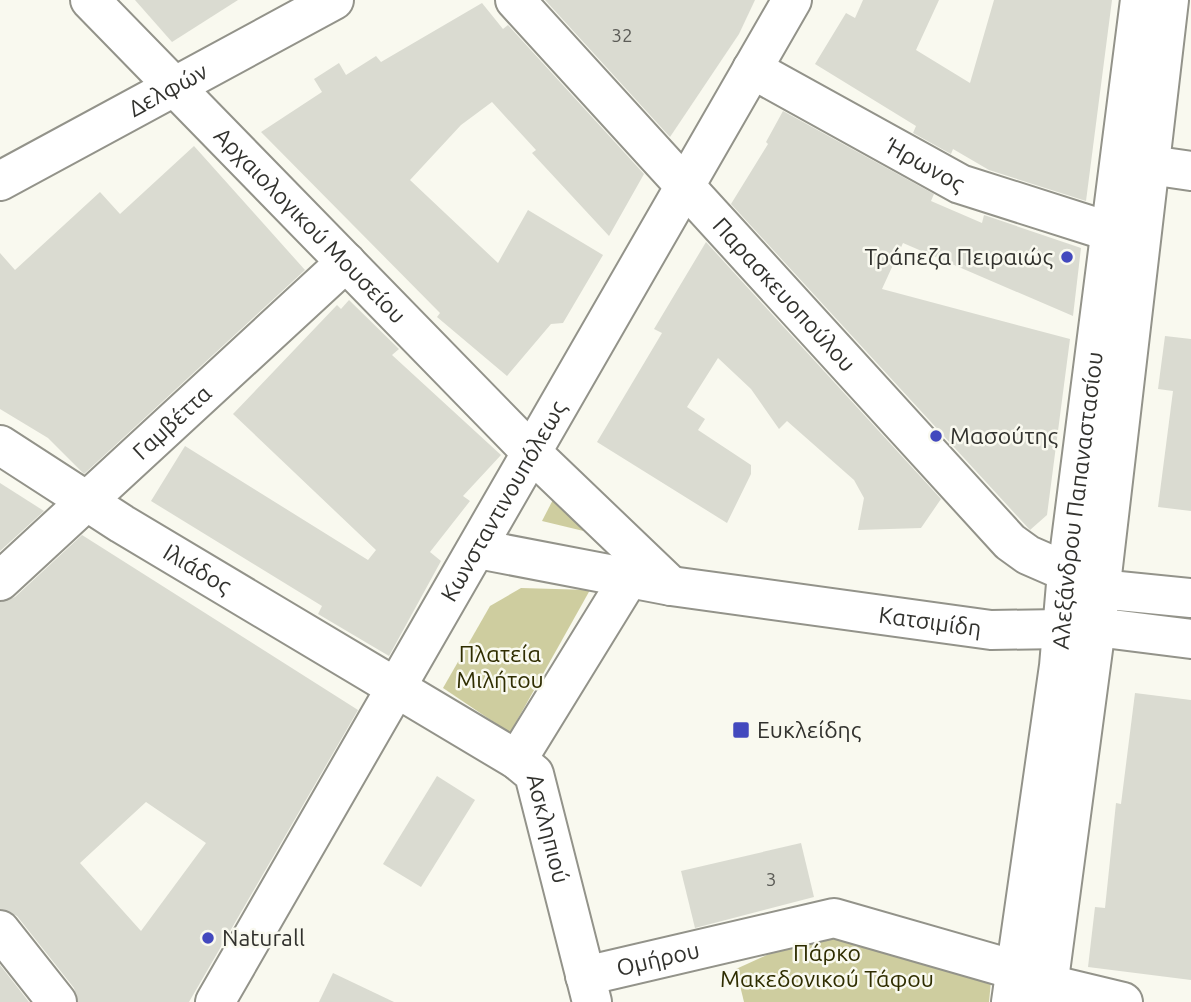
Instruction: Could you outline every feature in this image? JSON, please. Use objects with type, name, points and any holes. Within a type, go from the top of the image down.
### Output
[{"type":"street","name":"Αρχαιολογικού Μουσείου","points":[[90,0],[530,451]]},
{"type":"street","name":"Δελφών","points":[[0,181],[334,0]]},
{"type":"street","name":"Παρασκευοπούλου","points":[[515,0],[1010,542],[1028,555],[1083,580]]},
{"type":"street","name":"Κωνσταντινουπόλεως","points":[[215,1002],[792,0]]},
{"type":"street","name":"Αλεξάνδρου Παπαναστασίου","points":[[1030,990],[1059,666],[1079,628],[1111,232],[1140,0]]},
{"type":"street","name":"Αλεξάνδρου Παπαναστασίου","points":[[1083,580],[1150,165],[1169,0]]},
{"type":"street","name":"Ήρωνος","points":[[752,69],[960,184],[1111,232]]},
{"type":"street","points":[[1150,165],[1191,171]]},
{"type":"street","name":"Γαμβέττα","points":[[0,581],[89,502],[346,262]]},
{"type":"street","name":"Ιλιάδος","points":[[0,446],[396,689]]},
{"type":"street","points":[[530,451],[671,586]]},
{"type":"street","name":"Κατσιμίδη","points":[[478,549],[671,586],[990,630],[1079,628],[1191,639]]},
{"type":"street","points":[[517,760],[629,578]]},
{"type":"street","points":[[1083,580],[1191,598]]},
{"type":"street","name":"Ασκληπιού","points":[[396,689],[517,760],[534,774],[589,989]]},
{"type":"street","name":"Ομήρου","points":[[589,989],[834,918],[1030,990],[1123,1002]]},
{"type":"street","points":[[0,930],[57,1002]]},
{"type":"green space","points":[[558,490],[596,534],[542,521]]},
{"type":"green space","name":"Πλατεία Μιλήτου","points":[[521,588],[590,590],[510,733],[443,688],[490,606]]},
{"type":"green space","name":"Πάρκο Μακεδονικού Τάφου","points":[[824,929],[991,981],[989,1002],[744,1002],[736,969]]},
{"type":"building","points":[[135,0],[238,0],[172,42]]},
{"type":"building","points":[[545,0],[755,0],[739,34],[670,137]]},
{"type":"building","points":[[863,0],[939,0],[916,50],[970,83],[994,0],[1112,0],[1086,201],[989,170],[953,149],[951,154],[913,133],[916,126],[815,64],[846,13],[855,18]]},
{"type":"building","points":[[482,3],[503,29],[508,25],[644,174],[609,236],[532,153],[536,150],[492,102],[461,125],[410,180],[498,263],[528,210],[603,255],[563,323],[551,324],[507,376],[437,317],[440,313],[261,132],[322,92],[314,79],[339,63],[346,75],[376,56],[381,62]]},
{"type":"building","points":[[783,111],[934,194],[931,201],[982,223],[984,215],[1081,248],[1073,316],[903,243],[882,289],[1070,339],[1047,515],[1030,530],[731,204],[768,144],[766,142]]},
{"type":"building","points":[[194,146],[305,270],[84,474],[48,438],[0,409],[0,253],[15,270],[100,192],[120,214]]},
{"type":"building","points":[[706,242],[941,499],[921,528],[858,530],[864,498],[854,480],[787,421],[779,429],[751,389],[718,358],[687,407],[705,419],[698,430],[751,465],[751,474],[727,523],[597,442],[662,333],[654,329]]},
{"type":"building","points":[[349,300],[399,349],[392,355],[501,455],[463,496],[470,501],[430,552],[441,561],[389,656],[318,614],[322,606],[151,501],[185,446],[368,560],[376,550],[233,414],[337,305],[341,309]]},
{"type":"building","points":[[1165,336],[1191,339],[1191,511],[1158,507],[1173,391],[1158,389]]},
{"type":"building","points":[[0,483],[44,511],[0,551]]},
{"type":"building","points":[[82,535],[358,710],[189,1002],[78,1002],[74,988],[17,916],[0,909],[0,602],[15,597]],"holes":[[[146,802],[206,843],[141,931],[80,863]]]},
{"type":"building","points":[[1135,693],[1191,700],[1191,980],[1088,967],[1095,907],[1105,908],[1116,803],[1121,804]]},
{"type":"building","points":[[437,776],[475,800],[421,887],[383,864]]},
{"type":"building","points":[[801,843],[814,897],[695,928],[681,871]]},
{"type":"building","points":[[0,965],[29,1002],[0,1002]]},
{"type":"building","points":[[333,973],[394,1002],[319,1002]]},
{"type":"place","name":"Τράπεζα Πειραιώς","points":[[1067,257]]},
{"type":"place","name":"Μασούτης","points":[[936,436]]},
{"type":"place","name":"Ευκλείδης","points":[[741,730]]},
{"type":"place","name":"Naturall","points":[[208,938]]}]
